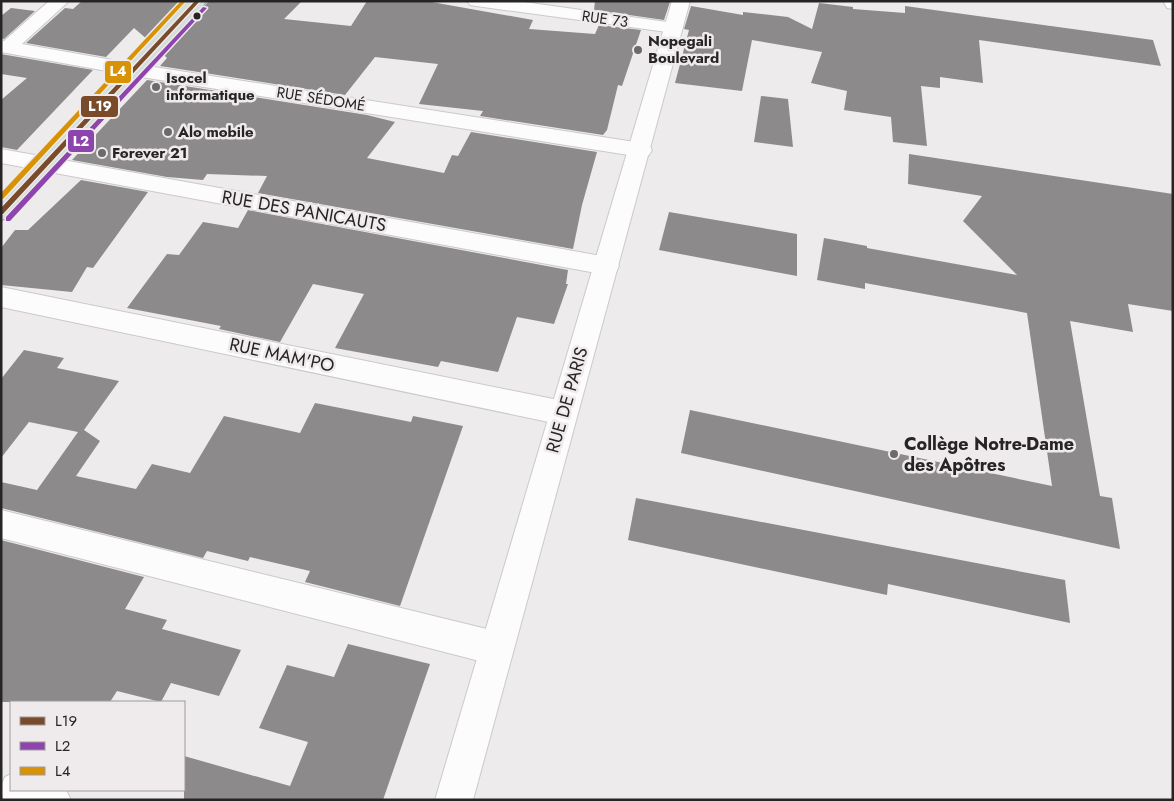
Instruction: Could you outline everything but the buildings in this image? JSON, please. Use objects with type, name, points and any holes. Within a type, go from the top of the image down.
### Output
[{"type":"highway","points":[[1,212],[198,1]]},
{"type":"street","points":[[5,46],[60,1]]},
{"type":"street","name":"RUE 73","points":[[476,1],[674,28]]},
{"type":"street","name":"RUE DE PARIS","points":[[454,800],[495,648],[607,266],[681,1]]},
{"type":"street","name":"RUE SÉDOMÉ","points":[[5,46],[135,70],[640,150]]},
{"type":"street","name":"RUE DES PANICAUTS","points":[[1,156],[607,266]]},
{"type":"street","name":"RUE MAM'PO","points":[[1,297],[563,414]]},
{"type":"street","points":[[1,524],[495,648]]},
{"type":"street","points":[[21,791],[52,800]]},
{"type":"transit line","name":"L4","points":[[1,197],[184,1]]},
{"type":"transit line","name":"L19","points":[[1,212],[198,1]]},
{"type":"transit line","name":"L2","points":[[8,219],[205,8]]},
{"type":"place","name":"Nopegali Boulevard","points":[[638,50]]},
{"type":"place","name":"Isocel informatique","points":[[156,87]]},
{"type":"place","name":"Alo mobile","points":[[168,132]]},
{"type":"place","name":"Forever 21","points":[[102,153]]},
{"type":"place","name":"Collège Notre-Dame des Apôtres","points":[[894,454]]}]
